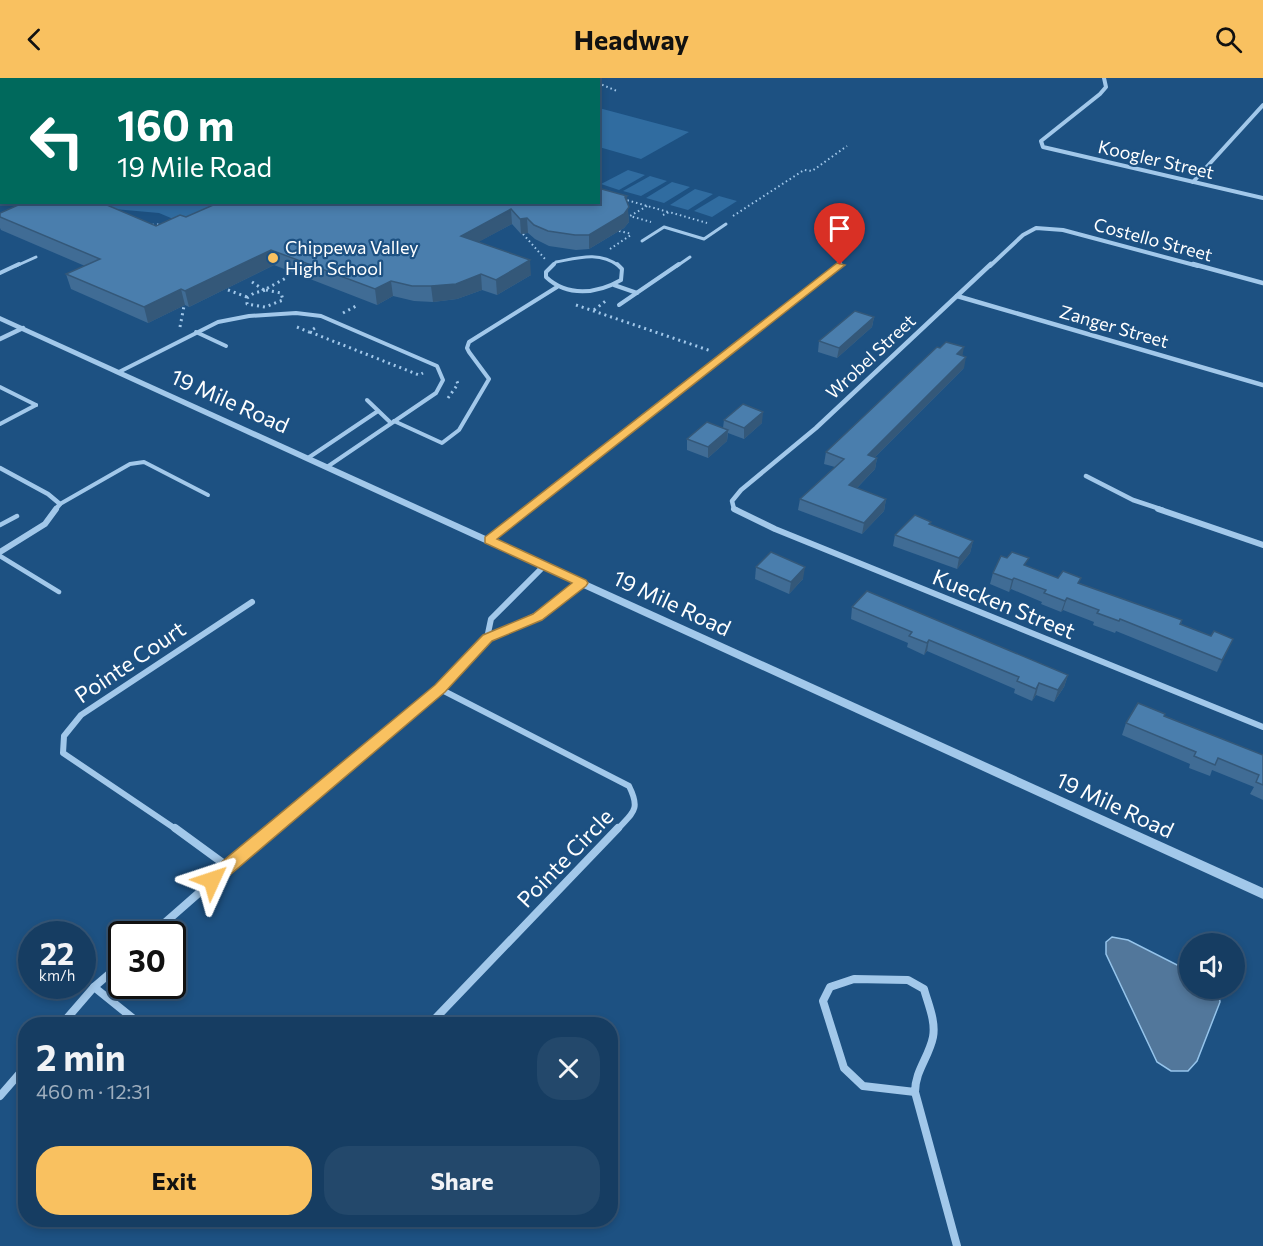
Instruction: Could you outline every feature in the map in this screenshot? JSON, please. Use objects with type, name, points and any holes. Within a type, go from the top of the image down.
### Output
[{"type":"street","name":"Koogler Street","points":[[1104,78],[1106,87],[1100,94],[1041,141],[1043,147],[1263,198]]},
{"type":"street","points":[[1193,182],[1263,105]]},
{"type":"street","name":"Costello Street","points":[[1036,228],[1063,230],[1263,283]]},
{"type":"street","name":"Wrobel Street","points":[[734,509],[732,501],[741,490],[816,428],[1023,235],[1036,228]]},
{"type":"street","points":[[489,540],[840,265],[839,259]]},
{"type":"street","name":"Zanger Street","points":[[957,296],[1263,385]]},
{"type":"street","name":"19 Mile Road","points":[[3,321],[23,328],[1263,894]]},
{"type":"street","points":[[0,339],[23,328]]},
{"type":"street","points":[[0,468],[48,494],[60,504],[45,524],[0,554]]},
{"type":"street","points":[[1086,476],[1133,500],[1263,545]]},
{"type":"street","name":"Kuecken Street","points":[[734,509],[775,529],[1263,727]]},
{"type":"street","points":[[487,638],[492,619],[544,566]]},
{"type":"street","points":[[166,921],[227,866],[440,689],[487,638],[537,617],[581,583]]},
{"type":"street","name":"Pointe Court","points":[[227,866],[156,814],[76,763],[63,753],[61,742],[68,729],[81,715],[252,602]]},
{"type":"street","name":"Pointe Circle","points":[[436,1017],[635,810],[636,800],[628,786],[440,689]]},
{"type":"street","points":[[96,985],[108,975]]},
{"type":"street","points":[[915,1092],[863,1086],[844,1068],[823,1001],[831,987],[854,979],[908,980],[924,989],[933,1034],[926,1055],[916,1071],[915,1092],[957,1246]]},
{"type":"street","points":[[96,989],[131,1017]]},
{"type":"street","points":[[68,1017],[84,999]]},
{"type":"street","points":[[0,1095],[18,1075]]},
{"type":"lane","points":[[642,241],[664,227],[704,239],[726,222]]},
{"type":"lane","points":[[589,256],[610,260],[622,269],[621,280],[614,285],[586,291],[557,287],[546,277],[546,272],[550,266],[566,258],[589,256]]},
{"type":"lane","points":[[0,273],[36,257]]},
{"type":"lane","points":[[619,305],[690,257]]},
{"type":"lane","points":[[614,285],[637,293]]},
{"type":"lane","points":[[367,400],[393,422],[441,443],[459,430],[489,379],[487,372],[469,354],[467,348],[469,342],[557,287]]},
{"type":"lane","points":[[119,372],[196,332],[232,318],[312,314],[437,366],[443,380],[441,387],[429,399],[327,467]]},
{"type":"lane","points":[[196,332],[226,346]]},
{"type":"lane","points":[[0,387],[36,405],[0,424]]},
{"type":"lane","points":[[308,458],[378,411]]},
{"type":"lane","points":[[60,504],[130,464],[144,462],[208,495]]},
{"type":"lane","points":[[0,525],[17,516]]},
{"type":"lane","points":[[0,554],[59,592]]},
{"type":"path","points":[[600,84],[617,91]]},
{"type":"path","points":[[726,222],[804,170],[812,171],[847,146]]},
{"type":"path","points":[[618,197],[669,212]]},
{"type":"path","points":[[647,206],[630,216],[652,223]]},
{"type":"path","points":[[145,225],[171,225],[160,231],[145,225]]},
{"type":"path","points":[[619,231],[633,235]]},
{"type":"path","points":[[524,234],[548,261]]},
{"type":"path","points":[[228,290],[247,297],[286,278]]},
{"type":"path","points":[[247,297],[247,304],[260,308],[276,305],[284,297],[281,293],[264,290],[252,282]]},
{"type":"path","points":[[572,303],[716,352]]},
{"type":"path","points":[[179,334],[184,306]]},
{"type":"path","points":[[346,318],[339,315],[356,306]]},
{"type":"path","points":[[256,311],[279,309]]},
{"type":"path","points":[[290,323],[419,375],[428,370]]},
{"type":"path","points":[[309,332],[316,328]]},
{"type":"path","points":[[445,402],[458,384],[455,373]]},
{"type":"shaded area","points":[[600,108],[689,132],[641,159],[600,147]]},
{"type":"shaded area","points":[[628,170],[645,175],[619,190],[601,184]]},
{"type":"shaded area","points":[[650,176],[667,181],[641,196],[623,191]]},
{"type":"shaded area","points":[[672,182],[690,187],[664,203],[646,198]]},
{"type":"shaded area","points":[[695,189],[713,194],[688,210],[670,205]]},
{"type":"shaded area","points":[[719,196],[737,201],[712,217],[694,211]]},
{"type":"shaded area","points":[[103,204],[219,204],[178,221],[159,213],[114,209]]},
{"type":"shaded area","points":[[1112,937],[1128,940],[1179,966],[1179,999],[1220,999],[1197,1061],[1188,1071],[1171,1071],[1157,1062],[1106,954],[1106,942]]},
{"type":"building","name":"Chippewa Valley High School","points":[[600,189],[627,196],[625,197],[629,207],[624,214],[589,235],[548,231],[534,225],[527,218],[520,219],[511,209],[461,236],[530,260],[496,280],[481,274],[456,284],[412,286],[391,281],[375,289],[271,250],[185,291],[181,289],[144,307],[66,274],[100,259],[0,217],[0,213],[20,204],[105,204],[156,226],[180,215],[186,217],[215,204],[600,204]]},
{"type":"building","points":[[855,311],[874,317],[839,348],[819,341]]},
{"type":"building","points":[[946,342],[964,347],[957,354],[966,357],[868,455],[877,458],[849,485],[886,499],[864,523],[800,499],[844,459],[826,452],[937,347],[940,348]]},
{"type":"building","points":[[743,404],[763,412],[744,428],[724,420]]},
{"type":"building","points":[[707,422],[728,430],[708,447],[687,439]]},
{"type":"building","points":[[915,515],[931,522],[929,524],[973,541],[959,558],[895,535]]},
{"type":"building","points":[[771,552],[805,567],[791,582],[756,567]]},
{"type":"building","points":[[1012,552],[1029,558],[1024,565],[1058,578],[1063,571],[1081,578],[1078,583],[1182,620],[1180,624],[1211,636],[1214,631],[1233,639],[1222,660],[1120,619],[1119,621],[1097,613],[1099,610],[1067,598],[1065,601],[1044,593],[1046,590],[993,573],[1001,556],[1007,558]]},
{"type":"building","points":[[867,591],[1068,675],[1058,690],[1039,683],[1036,689],[1017,681],[1019,677],[929,640],[927,643],[909,636],[912,632],[852,607]]},
{"type":"building","points":[[1138,703],[1165,714],[1164,716],[1263,755],[1263,785],[1256,782],[1259,775],[1218,758],[1215,765],[1194,756],[1196,752],[1126,723]]},
{"type":"place","name":"Chippewa Valley High School","points":[[273,258]]},
{"type":"route","points":[[212,880],[440,689],[487,638],[537,617],[581,583],[489,540],[840,265]]}]
